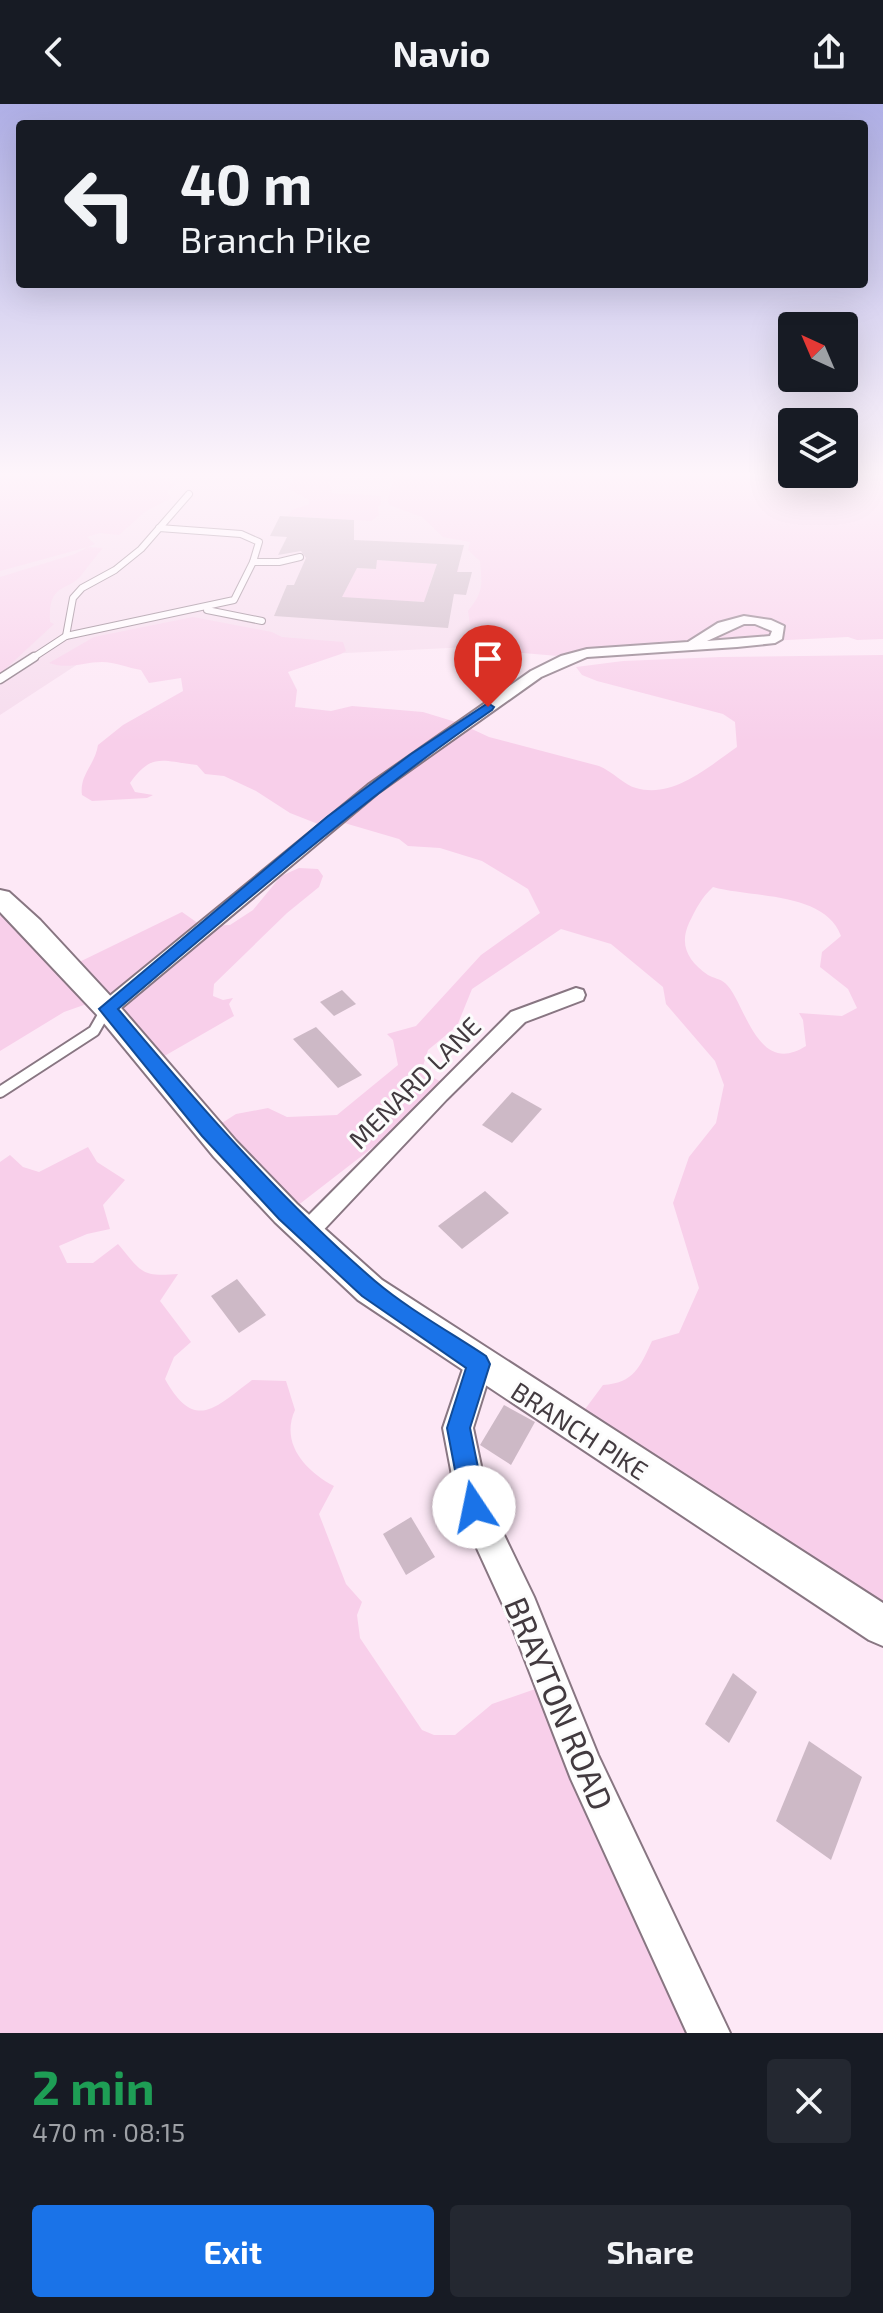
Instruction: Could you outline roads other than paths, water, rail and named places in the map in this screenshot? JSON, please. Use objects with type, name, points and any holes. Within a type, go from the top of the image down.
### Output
[{"type":"main road","name":"BRANCH PIKE","points":[[0,898],[31,926],[107,1009],[225,1149],[370,1290],[478,1364],[883,1626]]},
{"type":"street","points":[[107,1009],[344,811],[415,757],[547,667],[583,654],[742,645],[775,639],[779,629],[751,618],[734,620],[691,646]]},
{"type":"street","name":"MENARD LANE","points":[[307,1232],[440,1093],[518,1017],[576,995]]},
{"type":"street","name":"BRAYTON ROAD","points":[[478,1364],[458,1428],[474,1507],[522,1609],[584,1766],[709,2033]]},
{"type":"lane","points":[[66,636],[73,598],[82,588],[125,562]]},
{"type":"lane","points":[[0,679],[66,636],[234,600],[253,562]]},
{"type":"lane","points":[[201,609],[262,621]]},
{"type":"lane","points":[[0,1092],[94,1031],[107,1009]]}]
